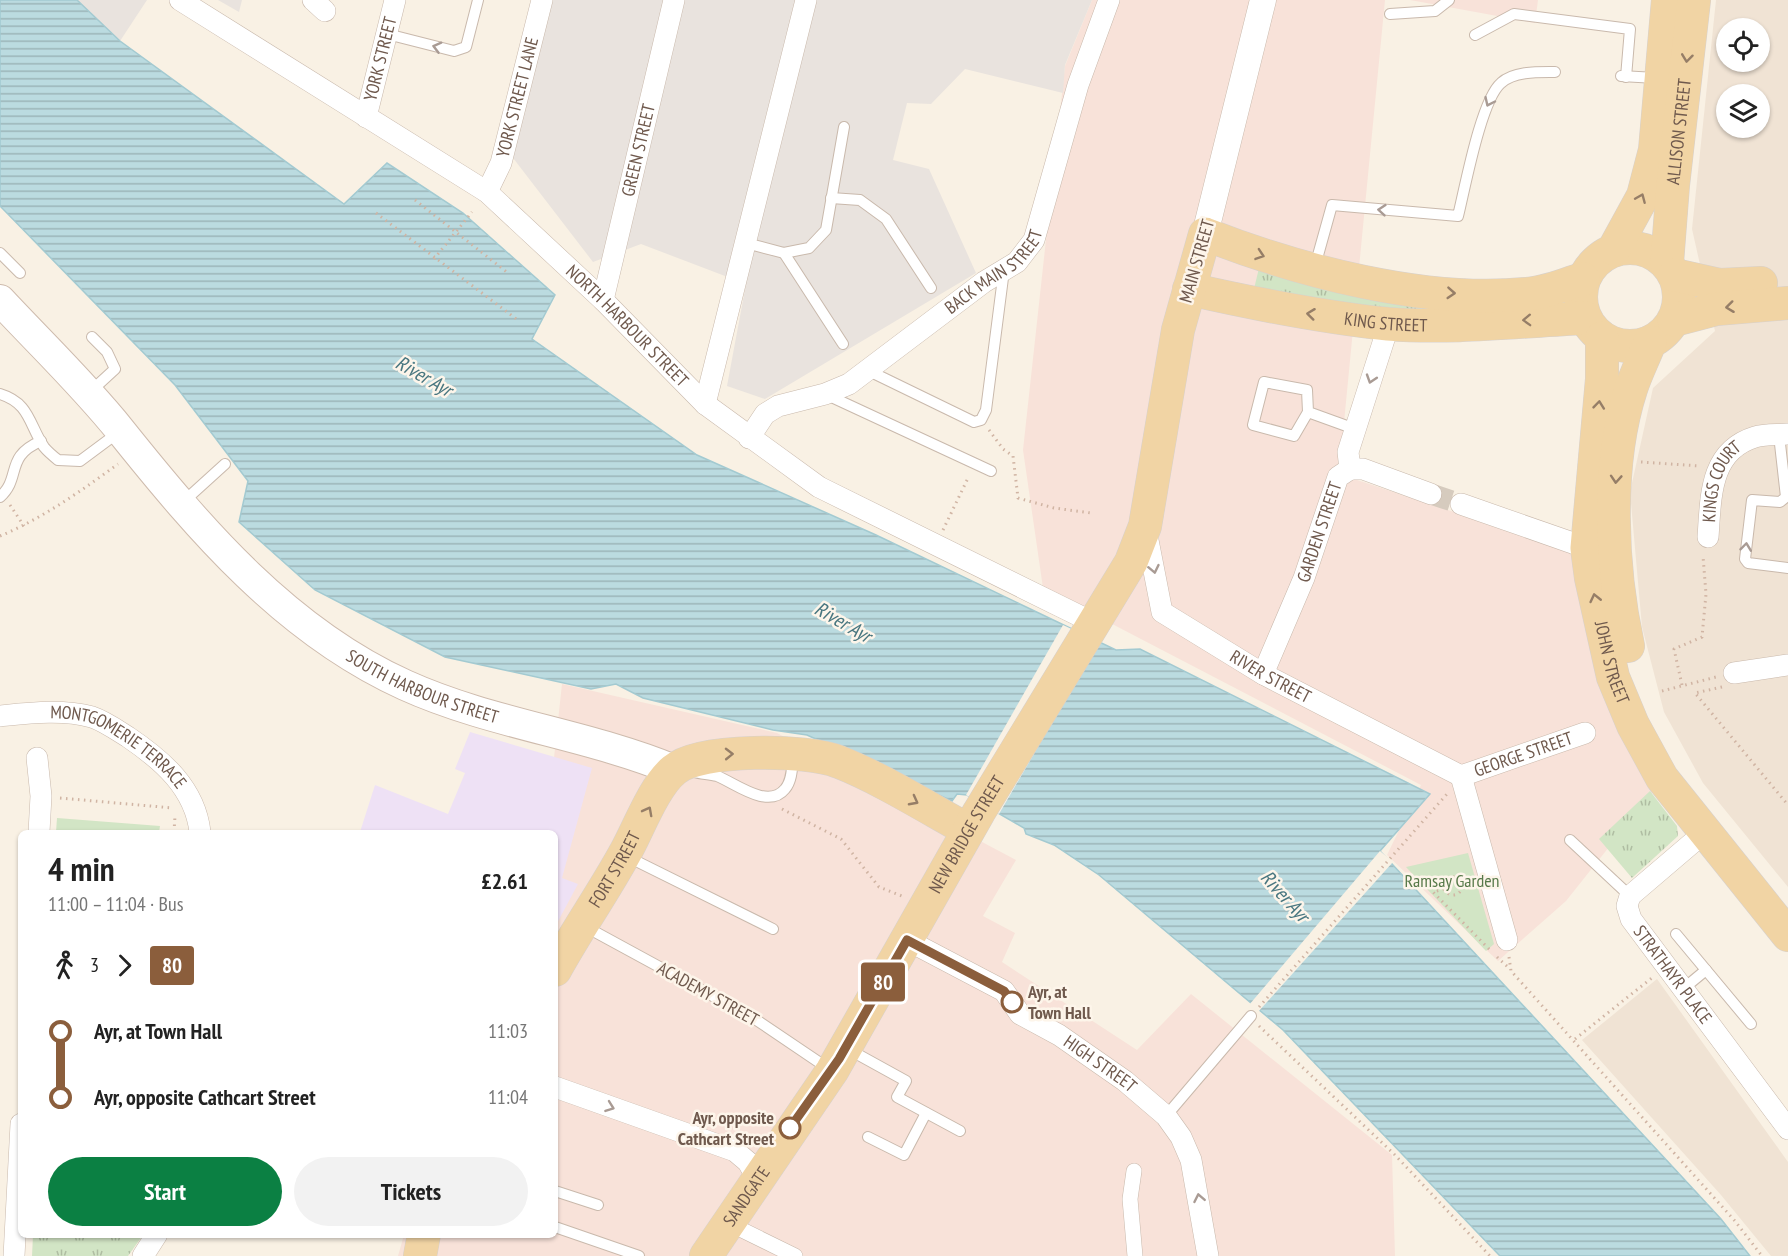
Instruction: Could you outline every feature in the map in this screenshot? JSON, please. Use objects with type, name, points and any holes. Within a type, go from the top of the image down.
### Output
[{"type":"main road","name":"ALLISON STREET","points":[[1614,249],[1643,196],[1655,150],[1672,1]]},
{"type":"main road","name":"ALLISON STREET","points":[[1671,269],[1672,1]]},
{"type":"main road","name":"KING STREET","points":[[1205,234],[1261,256],[1314,270],[1443,293],[1487,296],[1528,294],[1583,279]]},
{"type":"main road","name":"MAIN STREET","points":[[1090,626],[1131,562],[1145,526],[1178,330],[1205,234]]},
{"type":"main road","points":[[1594,328],[1581,306],[1583,279],[1595,261],[1614,249],[1642,248],[1671,269],[1719,285],[1788,282]]},
{"type":"main road","points":[[1650,342],[1664,333],[1674,320],[1680,297],[1671,269]]},
{"type":"main road","name":"KING STREET","points":[[1189,289],[1282,310],[1389,324],[1594,328],[1626,346],[1650,342]]},
{"type":"main road","name":"SOUTH HARBOUR STREET","points":[[0,300],[87,394],[253,582],[313,631],[358,661],[406,686],[456,704],[643,757],[674,770]]},
{"type":"main road","points":[[1674,320],[1716,309],[1788,303]]},
{"type":"main road","name":"JOHN STREET","points":[[1594,328],[1602,379],[1587,548],[1591,578],[1613,677],[1633,725],[1662,778],[1788,935]]},
{"type":"main road","name":"JOHN STREET","points":[[1650,342],[1631,389],[1622,423],[1618,461],[1615,526],[1617,575],[1620,612],[1633,669],[1650,713],[1679,766],[1788,903]]},
{"type":"main road","name":"NEW BRIDGE STREET","points":[[839,1059],[973,821],[1090,626]]},
{"type":"main road","points":[[674,770],[699,757],[723,754],[794,754],[837,761],[973,821],[907,940]]},
{"type":"main road","name":"FORT STREET","points":[[558,964],[580,924],[624,855],[662,785],[674,770]]},
{"type":"main road","name":"SANDGATE","points":[[706,1256],[839,1059]]},
{"type":"main road","points":[[420,1256],[423,1238]]},
{"type":"street","name":"NORTH HARBOUR STREET","points":[[180,0],[487,192],[603,300],[705,404],[819,487],[1090,626]]},
{"type":"street","name":"YORK STREET","points":[[366,117],[395,0]]},
{"type":"street","name":"YORK STREET LANE","points":[[487,192],[501,163],[542,0]]},
{"type":"street","name":"GREEN STREET","points":[[603,300],[674,0]]},
{"type":"street","points":[[705,404],[807,0]]},
{"type":"street","name":"BACK MAIN STREET","points":[[749,438],[765,414],[778,406],[825,394],[849,384],[1004,269],[1017,262],[1034,240],[1078,85],[1109,0]]},
{"type":"street","name":"MAIN STREET","points":[[1205,234],[1262,0]]},
{"type":"street","name":"GARDEN STREET","points":[[1263,674],[1304,578],[1338,477],[1350,469],[1348,452],[1389,324]]},
{"type":"street","name":"KINGS COURT","points":[[1708,537],[1713,479],[1719,468],[1736,447],[1755,437],[1783,434]]},
{"type":"street","points":[[1350,469],[1363,469],[1431,494]]},
{"type":"street","points":[[1461,504],[1587,548]]},
{"type":"street","name":"RIVER STREET","points":[[1145,526],[1162,612],[1263,674],[1461,776]]},
{"type":"street","points":[[1734,673],[1788,665]]},
{"type":"street","name":"MONTGOMERIE TERRACE","points":[[0,716],[62,712],[93,717],[117,730],[175,774],[192,804],[199,830]]},
{"type":"street","name":"GEORGE STREET","points":[[1461,776],[1585,733]]},
{"type":"street","points":[[37,758],[41,796],[39,830]]},
{"type":"street","points":[[1461,776],[1507,940]]},
{"type":"street","points":[[1630,896],[1705,832]]},
{"type":"street","name":"STRATHAYR PLACE","points":[[1630,896],[1627,906],[1631,919],[1788,1128]]},
{"type":"street","name":"HIGH STREET","points":[[907,940],[1004,991],[1020,1014],[1059,1035],[1125,1081],[1166,1116],[1181,1137],[1191,1160],[1208,1256]]},
{"type":"street","points":[[558,1088],[735,1151],[748,1162],[757,1178]]},
{"type":"street","points":[[1134,1171],[1131,1199],[1135,1256]]},
{"type":"street","points":[[14,1256],[18,1181]]},
{"type":"street","points":[[728,1223],[795,1256]]},
{"type":"street","points":[[143,1256],[154,1238]]},
{"type":"lane","points":[[387,34],[454,51],[466,48],[478,0]]},
{"type":"lane","points":[[1390,14],[1435,11],[1449,0]]},
{"type":"lane","points":[[1475,35],[1514,14],[1630,29],[1622,76],[1663,79]]},
{"type":"lane","points":[[1314,270],[1332,205],[1458,216],[1488,102],[1501,82],[1520,75],[1556,72]]},
{"type":"lane","points":[[746,243],[784,253],[809,248],[826,230],[844,127]]},
{"type":"lane","points":[[831,198],[860,200],[886,219],[931,288]]},
{"type":"lane","points":[[0,253],[21,273]]},
{"type":"lane","points":[[784,253],[843,344]]},
{"type":"lane","points":[[867,370],[974,422],[981,420],[986,410],[1004,269]]},
{"type":"lane","points":[[87,394],[115,369],[107,352],[92,337]]},
{"type":"lane","points":[[1264,382],[1307,390],[1308,412],[1294,436],[1253,425],[1264,382]]},
{"type":"lane","points":[[0,394],[11,397],[30,416],[41,441],[58,460],[80,461],[128,441]]},
{"type":"lane","points":[[825,394],[991,471]]},
{"type":"lane","points":[[1308,412],[1355,429]]},
{"type":"lane","points":[[1783,434],[1786,497],[1780,502],[1752,500],[1745,559],[1748,563],[1788,568]]},
{"type":"lane","points":[[2,496],[17,457],[25,448],[41,441]]},
{"type":"lane","points":[[182,503],[225,464]]},
{"type":"lane","points":[[674,770],[715,776],[763,797],[774,796],[784,791],[789,783],[794,754]]},
{"type":"lane","points":[[1570,840],[1630,896]]},
{"type":"lane","points":[[624,855],[773,929]]},
{"type":"lane","name":"ACADEMY STREET","points":[[580,924],[754,1019],[839,1059],[906,1081],[897,1097],[926,1113]]},
{"type":"lane","points":[[1676,934],[1751,1023]]},
{"type":"lane","points":[[1683,989],[1706,970]]},
{"type":"lane","points":[[1166,1116],[1251,1016]]},
{"type":"lane","points":[[868,1137],[904,1155],[926,1113],[960,1131]]},
{"type":"lane","points":[[558,1192],[598,1205]]},
{"type":"lane","points":[[558,1228],[639,1256]]},
{"type":"path","points":[[415,200],[508,273]]},
{"type":"path","points":[[434,259],[472,212]]},
{"type":"path","points":[[376,213],[519,321]]},
{"type":"path","points":[[981,420],[1003,449],[1013,456],[1018,498],[1054,508],[1091,513]]},
{"type":"path","points":[[0,537],[24,526],[75,495],[128,441]]},
{"type":"path","points":[[1618,461],[1719,468]]},
{"type":"path","points":[[936,545],[975,463]]},
{"type":"path","points":[[2,496],[24,526]]},
{"type":"path","points":[[1682,685],[1674,649],[1702,637],[1706,594],[1702,547],[1708,537]]},
{"type":"path","points":[[1662,692],[1734,673],[1736,684],[1695,693],[1788,805]]},
{"type":"path","points":[[1251,1016],[1397,848],[1440,804],[1461,776]]},
{"type":"path","points":[[41,796],[175,808],[174,830]]},
{"type":"path","points":[[763,797],[800,820],[841,839],[879,886],[925,906]]},
{"type":"path","points":[[1452,877],[1461,884],[1456,894],[1449,894],[1444,889],[1445,881],[1452,877]]},
{"type":"path","points":[[1444,889],[1433,892],[1511,971],[1735,1221],[1762,1256]]},
{"type":"path","points":[[1507,940],[1511,971]]},
{"type":"path","points":[[1575,1040],[1667,967]]},
{"type":"path","points":[[1263,1030],[1395,1155],[1490,1256]]},
{"type":"shaded area","points":[[73,0],[147,0],[120,41]]},
{"type":"shaded area","points":[[218,0],[242,0],[239,12]]},
{"type":"shaded area","points":[[550,0],[1092,0],[1065,65],[1063,93],[965,69],[931,104],[907,103],[893,160],[929,169],[976,273],[765,399],[727,386],[746,284],[641,244],[593,262],[510,154]]},
{"type":"shaded area","points":[[1092,0],[1385,0],[1339,474],[1578,553],[1596,676],[1656,788],[1566,901],[1498,961],[1387,855],[1421,785],[1043,588],[1023,450],[1065,66]]},
{"type":"shaded area","points":[[1410,0],[1538,0],[1535,23]]},
{"type":"shaded area","points":[[1716,0],[1788,0],[1788,887],[1703,783],[1664,712],[1642,627],[1630,492],[1653,388],[1715,331],[1692,229]]},
{"type":"shaded area","points":[[562,684],[777,733],[1016,860],[983,916],[1015,933],[1002,962],[1137,1050],[1191,994],[1392,1155],[1395,1256],[398,1256],[403,1238],[558,1238],[558,870],[573,777],[553,767]]},
{"type":"shaded area","points":[[470,732],[592,768],[562,878],[578,884],[558,921],[558,830],[361,830],[375,785],[448,814],[465,773],[455,769]]},
{"type":"shaded area","points":[[1657,979],[1788,1162],[1788,1256],[1771,1256],[1721,1195],[1582,1040]]},
{"type":"green space","points":[[1259,268],[1442,307],[1431,314],[1253,293]]},
{"type":"green space","points":[[1650,791],[1677,826],[1678,836],[1632,878],[1599,839]]},
{"type":"green space","points":[[57,818],[160,826],[159,830],[56,830]]},
{"type":"green space","name":"Ramsay Garden","points":[[1468,853],[1494,944],[1486,951],[1406,867]]},
{"type":"green space","points":[[33,1238],[141,1238],[128,1256],[32,1256]]},
{"type":"water","name":"River Ayr","points":[[0,0],[77,0],[120,41],[344,204],[387,163],[463,213],[555,295],[532,339],[697,455],[876,535],[1116,650],[1140,649],[1430,794],[1380,851],[1721,1219],[1750,1256],[1500,1256],[1283,1030],[1099,875],[1054,845],[1026,834],[1024,828],[967,795],[957,794],[952,801],[807,735],[773,730],[643,698],[616,684],[591,689],[445,657],[315,590],[239,522],[248,481],[175,385],[0,206]]},
{"type":"pier","points":[[1063,625],[1099,642],[999,814],[966,795]]},
{"type":"pier","points":[[1380,851],[1393,862],[1258,1012],[1249,1005]]},
{"type":"tunnel","points":[[1431,494],[1461,504]]},
{"type":"bus line","name":"80","points":[[790,1128],[832,1071],[907,940],[1004,991],[1012,1002]]},
{"type":"place","name":"Ayr, at Town Hall","points":[[1012,1002]]},
{"type":"place","name":"Ayr, opposite Cathcart Street","points":[[790,1128]]}]
